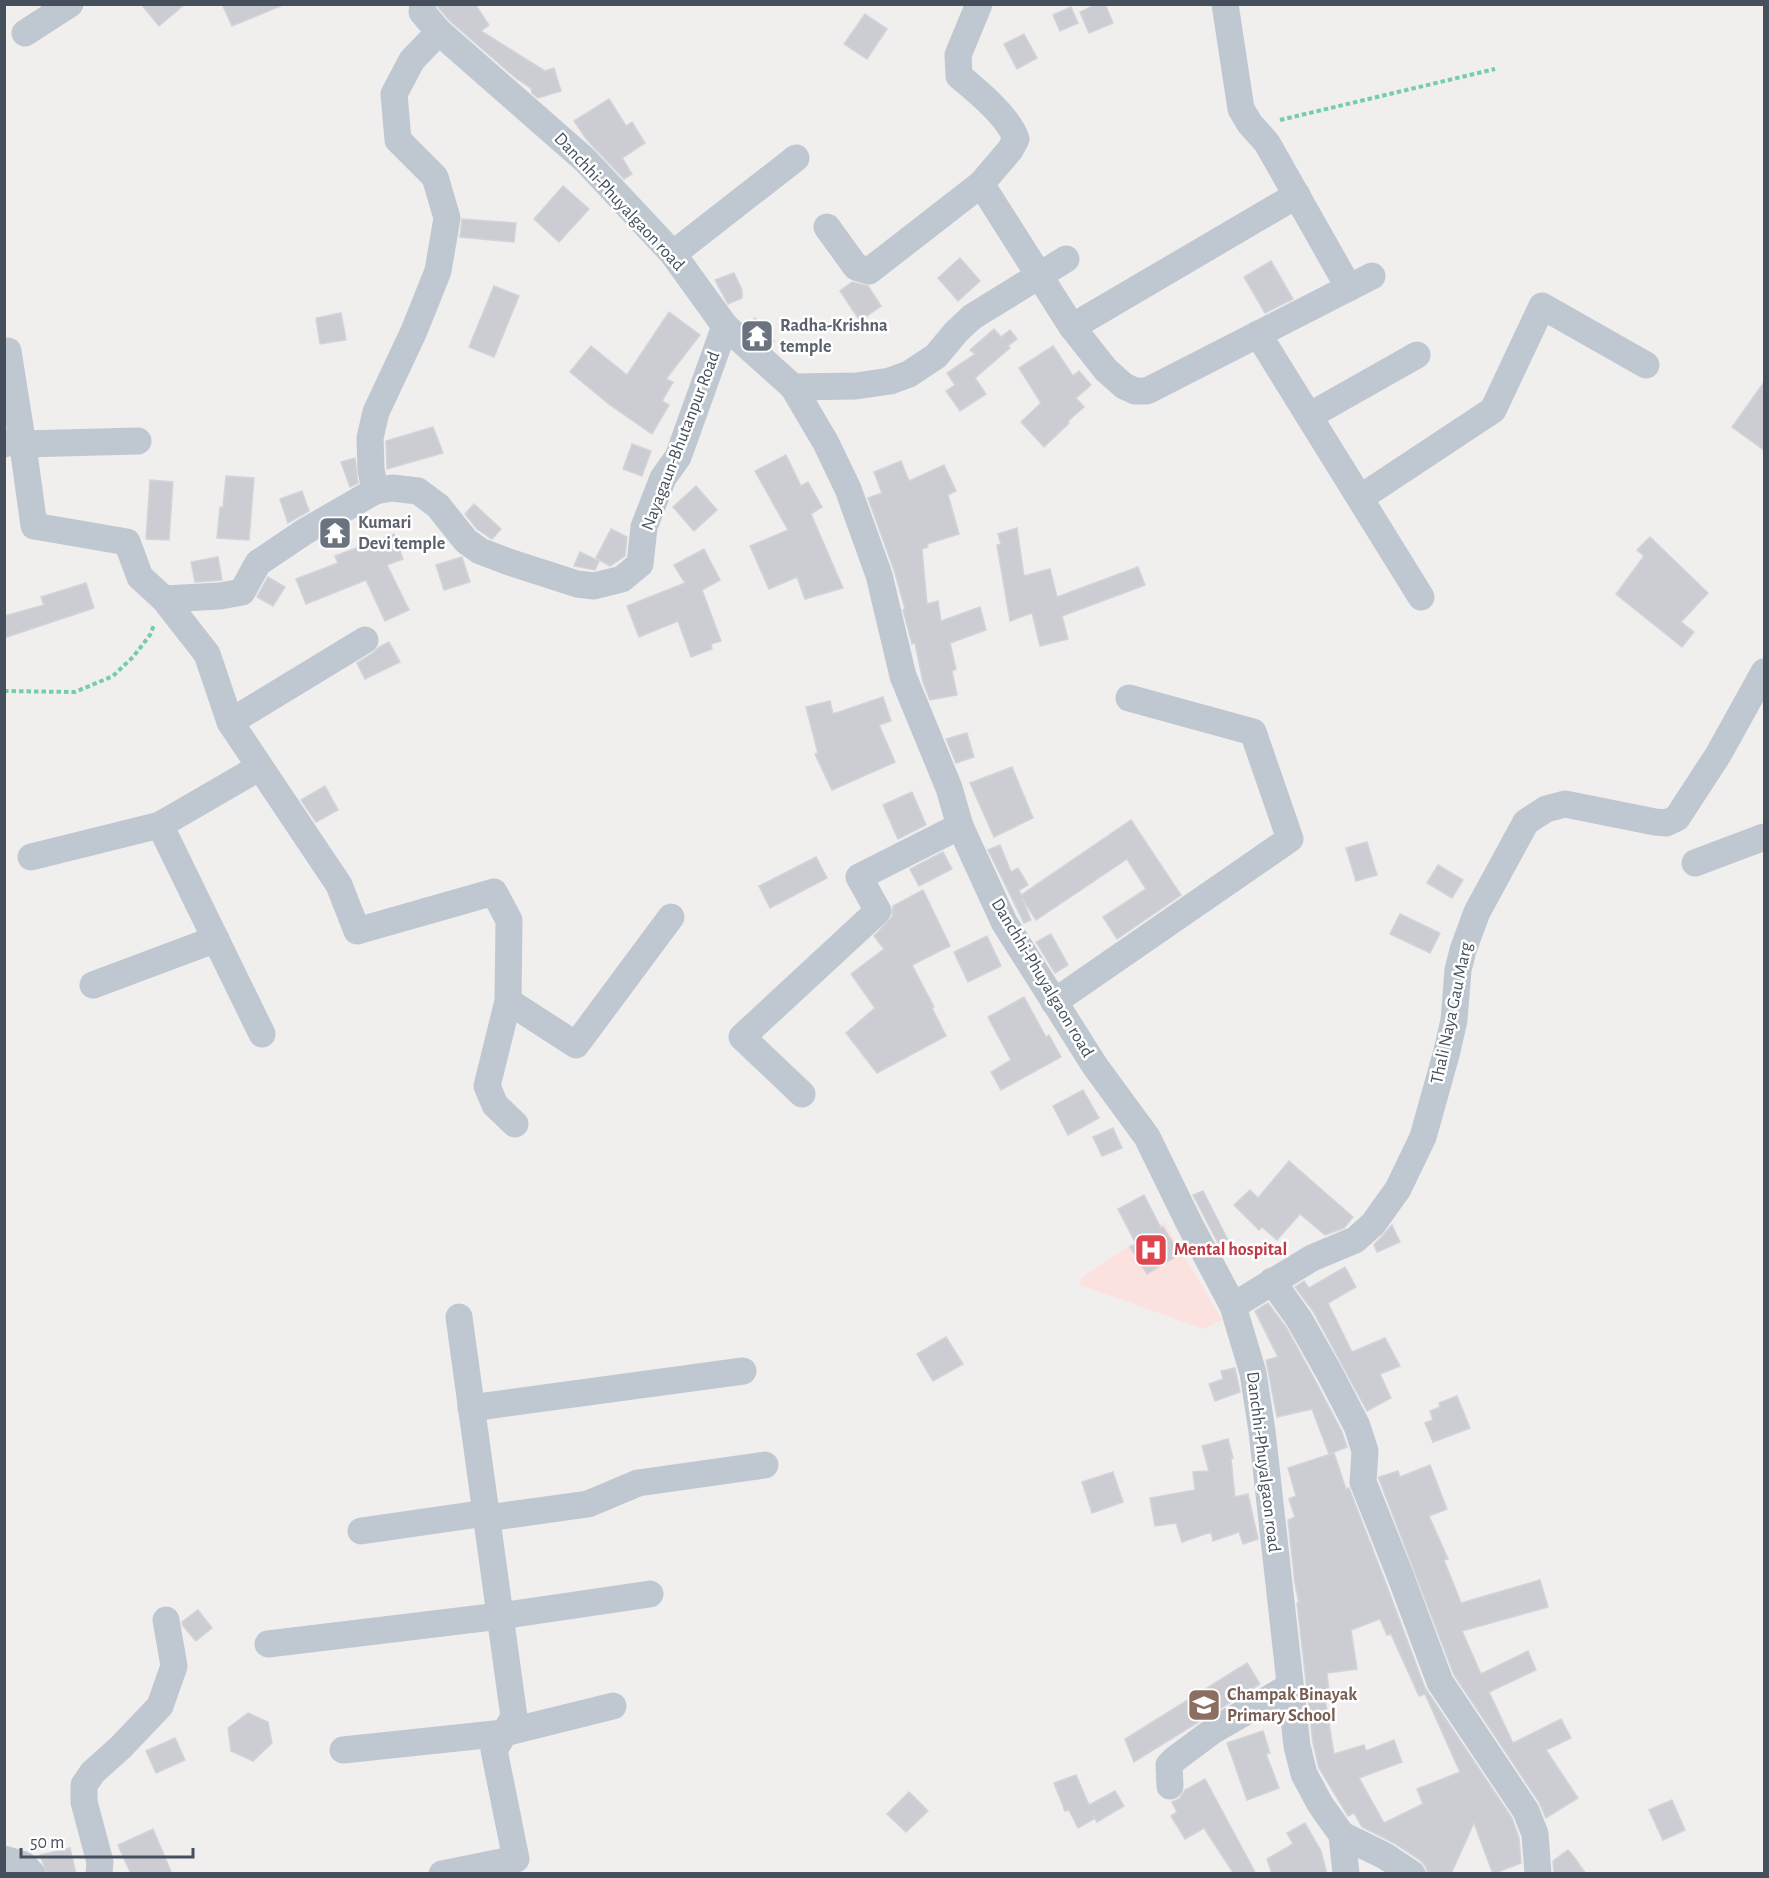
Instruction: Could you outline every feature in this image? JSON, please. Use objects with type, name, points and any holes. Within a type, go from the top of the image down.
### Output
[{"type":"street","points":[[25,33],[70,4]]},
{"type":"street","points":[[827,227],[856,267],[869,271],[981,184],[1010,150],[1016,139],[1013,130],[959,76],[958,55],[979,4]]},
{"type":"street","points":[[981,184],[1072,327],[1106,370],[1124,386],[1135,391],[1147,391],[1360,282],[1297,195],[1267,143],[1252,127],[1241,109],[1225,4]]},
{"type":"street","name":"Danchhi-Phuyalgaon road","points":[[416,7],[440,32],[585,160],[674,254],[725,326],[793,387],[826,443],[848,489],[879,575],[903,676],[949,788],[960,826],[1004,922],[1095,1066],[1148,1137],[1190,1225],[1233,1306],[1247,1351],[1257,1396],[1297,1746],[1304,1774],[1320,1804],[1342,1835],[1346,1874]]},
{"type":"street","points":[[375,491],[370,469],[370,438],[376,412],[414,331],[438,270],[447,218],[435,177],[398,140],[394,94],[411,60],[440,32]]},
{"type":"street","points":[[674,254],[796,158]]},
{"type":"street","points":[[1072,327],[1297,195]]},
{"type":"street","points":[[793,387],[856,386],[890,381],[909,374],[936,356],[972,316],[1066,259]]},
{"type":"street","points":[[1360,498],[1493,410],[1542,306],[1646,364]]},
{"type":"street","name":"Nayagaun-Bhutanpur Road","points":[[164,599],[220,596],[242,592],[258,563],[304,532],[375,491],[392,488],[418,490],[438,506],[466,541],[480,551],[577,584],[594,586],[622,579],[640,564],[644,527],[663,478],[678,457],[725,326]]},
{"type":"street","points":[[1258,334],[1421,597]]},
{"type":"street","points":[[9,351],[17,442],[34,526],[127,542],[140,577],[164,599],[207,654],[230,722],[339,885],[357,931],[494,892],[509,920],[508,1001],[487,1086],[495,1105],[515,1124]]},
{"type":"street","points":[[1309,416],[1417,355]]},
{"type":"street","points":[[17,442],[138,441]]},
{"type":"street","points":[[230,722],[365,640]]},
{"type":"street","name":"Thali Naya Gau Marg","points":[[1233,1306],[1312,1258],[1355,1240],[1373,1224],[1398,1189],[1423,1137],[1447,1051],[1454,1020],[1458,970],[1463,950],[1477,912],[1526,822],[1546,808],[1565,804],[1655,822],[1666,823],[1677,818],[1718,755],[1764,672]]},
{"type":"street","points":[[1054,1002],[1290,839],[1253,732],[1129,698]]},
{"type":"street","points":[[31,857],[160,825],[260,767]]},
{"type":"street","points":[[160,825],[262,1034]]},
{"type":"street","points":[[802,1094],[742,1037],[878,911],[859,877],[960,826]]},
{"type":"street","points":[[1695,863],[1762,843]]},
{"type":"street","points":[[508,1001],[576,1045],[671,917]]},
{"type":"street","points":[[93,986],[216,939]]},
{"type":"street","points":[[1272,1281],[1299,1319],[1357,1426],[1365,1451],[1363,1482],[1440,1682],[1526,1811],[1535,1834],[1538,1874]]},
{"type":"street","points":[[442,1874],[493,1869],[516,1859],[494,1750],[514,1717],[459,1317]]},
{"type":"street","points":[[471,1408],[742,1371]]},
{"type":"street","points":[[362,1531],[588,1504],[638,1483],[765,1465]]},
{"type":"street","points":[[268,1644],[500,1616],[650,1594]]},
{"type":"street","points":[[99,1874],[99,1862],[84,1802],[84,1785],[93,1772],[160,1706],[174,1666],[166,1620]]},
{"type":"street","points":[[1170,1786],[1168,1771],[1175,1759],[1214,1730],[1289,1687]]},
{"type":"street","points":[[343,1750],[504,1733],[613,1706]]},
{"type":"street","points":[[1342,1835],[1386,1856],[1412,1874]]},
{"type":"street","points":[[4,1859],[24,1865],[32,1874]]},
{"type":"path","points":[[1252,127],[1495,69]]},
{"type":"path","points":[[4,690],[75,692],[113,676],[133,657],[150,635],[164,599]]},
{"type":"shaded area","name":"Mental hospital","points":[[1164,1222],[1222,1320],[1204,1329],[1080,1285],[1081,1278]]},
{"type":"building","points":[[141,4],[185,4],[159,26]]},
{"type":"building","points":[[222,4],[283,4],[283,5],[232,26]]},
{"type":"building","points":[[439,4],[475,4],[489,25],[481,31],[545,71],[554,68],[561,91],[538,98],[532,93],[531,88],[517,79],[450,21],[438,7]]},
{"type":"building","points":[[1097,4],[1105,4],[1113,23],[1089,33],[1080,12]]},
{"type":"building","points":[[1071,7],[1078,23],[1060,31],[1053,15]]},
{"type":"building","points":[[865,14],[887,29],[867,59],[844,44]]},
{"type":"building","points":[[1024,34],[1037,58],[1017,69],[1004,44]]},
{"type":"building","points":[[609,99],[626,126],[632,122],[645,143],[622,158],[632,174],[624,179],[587,140],[574,121]]},
{"type":"building","points":[[563,186],[589,209],[559,242],[534,219]]},
{"type":"building","points":[[462,219],[516,223],[514,242],[460,237]]},
{"type":"building","points":[[960,258],[980,281],[958,301],[938,278]]},
{"type":"building","points":[[1271,261],[1293,299],[1265,313],[1244,277]]},
{"type":"building","points":[[734,273],[742,290],[742,298],[728,304],[715,280]]},
{"type":"building","points":[[852,282],[868,286],[881,306],[860,321],[840,291]]},
{"type":"building","points":[[494,286],[519,296],[494,357],[469,347]]},
{"type":"building","points":[[669,312],[700,335],[666,379],[673,382],[662,401],[669,405],[652,434],[610,405],[570,372],[591,346],[627,375]]},
{"type":"building","points":[[341,313],[346,340],[320,344],[316,318]]},
{"type":"building","points":[[755,318],[774,341],[770,345],[747,325]]},
{"type":"building","points":[[994,329],[1001,337],[1010,330],[1017,339],[1008,346],[1010,348],[975,378],[986,394],[960,411],[946,391],[955,385],[947,373],[975,354],[970,350]]},
{"type":"building","points":[[1053,346],[1073,376],[1079,371],[1091,385],[1076,398],[1084,407],[1044,447],[1021,422],[1041,403],[1019,368]]},
{"type":"building","points":[[1764,382],[1764,450],[1732,427]]},
{"type":"building","points":[[433,427],[443,453],[387,469],[386,441]]},
{"type":"building","points":[[632,444],[651,451],[642,476],[623,469]]},
{"type":"building","points":[[786,455],[801,486],[808,482],[822,507],[811,514],[843,588],[805,599],[797,577],[769,589],[750,546],[788,530],[755,471]]},
{"type":"building","points":[[355,458],[358,483],[350,487],[341,462]]},
{"type":"building","points":[[901,461],[909,481],[944,465],[956,491],[948,495],[959,534],[927,544],[928,547],[922,549],[927,604],[938,601],[941,621],[980,607],[986,630],[950,643],[956,669],[952,671],[957,695],[930,700],[923,682],[915,643],[912,644],[894,570],[868,498],[882,493],[874,472]]},
{"type":"building","points":[[226,476],[254,478],[249,540],[217,538]]},
{"type":"building","points":[[150,480],[173,482],[169,540],[146,539]]},
{"type":"building","points":[[696,486],[717,510],[694,531],[673,507]]},
{"type":"building","points":[[302,491],[309,511],[288,523],[280,499]]},
{"type":"building","points":[[474,504],[501,529],[492,539],[477,529],[465,514]]},
{"type":"building","points":[[1017,528],[1024,576],[1050,569],[1057,597],[1138,567],[1145,585],[1062,616],[1068,639],[1040,646],[1032,613],[1010,621],[997,545],[1001,544],[998,534]]},
{"type":"building","points":[[611,529],[627,537],[625,556],[610,566],[596,558]]},
{"type":"building","points":[[394,534],[403,559],[387,565],[409,610],[385,621],[366,580],[306,604],[296,579],[338,563],[335,556]]},
{"type":"building","points":[[1650,537],[1708,593],[1681,622],[1694,632],[1682,647],[1616,594],[1644,556],[1637,550]]},
{"type":"building","points":[[704,549],[720,580],[702,590],[721,641],[711,644],[712,649],[691,657],[678,621],[639,637],[627,606],[685,583],[674,565]]},
{"type":"building","points":[[580,552],[599,561],[595,570],[574,566]]},
{"type":"building","points":[[218,557],[222,580],[195,582],[191,562]]},
{"type":"building","points":[[462,557],[470,582],[444,590],[436,565]]},
{"type":"building","points":[[268,577],[285,587],[273,606],[257,597]]},
{"type":"building","points":[[86,583],[94,608],[4,638],[4,616],[44,605],[41,597]]},
{"type":"building","points":[[389,642],[400,662],[365,679],[357,663]]},
{"type":"building","points":[[883,697],[891,721],[879,725],[895,762],[832,790],[815,754],[818,753],[806,707],[830,701],[833,714]]},
{"type":"building","points":[[967,733],[974,757],[956,763],[946,739]]},
{"type":"building","points":[[1012,767],[1033,818],[994,837],[970,783]]},
{"type":"building","points":[[325,786],[338,810],[316,822],[301,800]]},
{"type":"building","points":[[912,792],[926,825],[898,839],[883,805]]},
{"type":"building","points":[[1131,820],[1181,895],[1117,939],[1103,917],[1146,889],[1127,859],[1036,920],[1022,898],[1031,920],[1024,923],[988,850],[1000,845],[1011,872],[1018,868],[1028,885],[1019,890],[1021,895]]},
{"type":"building","points":[[1367,842],[1377,875],[1356,881],[1346,848]]},
{"type":"building","points":[[943,852],[952,869],[919,886],[910,869]]},
{"type":"building","points":[[816,857],[827,878],[770,908],[759,886]]},
{"type":"building","points":[[1438,865],[1463,880],[1452,898],[1427,883]]},
{"type":"building","points":[[923,890],[950,946],[912,965],[946,1036],[877,1073],[846,1033],[875,1008],[851,974],[884,949],[874,936],[892,917],[893,906]]},
{"type":"building","points":[[1400,914],[1440,933],[1430,953],[1390,934]]},
{"type":"building","points":[[1051,934],[1068,965],[1055,973],[1036,942]]},
{"type":"building","points":[[987,936],[1001,966],[968,982],[954,952]]},
{"type":"building","points":[[1024,997],[1046,1037],[1049,1035],[1061,1057],[1001,1090],[991,1072],[1011,1060],[988,1017]]},
{"type":"building","points":[[1083,1090],[1099,1118],[1068,1135],[1053,1106]]},
{"type":"building","points":[[1113,1128],[1122,1148],[1102,1156],[1093,1137]]},
{"type":"building","points":[[1289,1161],[1353,1217],[1344,1228],[1325,1235],[1300,1214],[1277,1240],[1262,1227],[1259,1230],[1234,1205],[1250,1190],[1258,1198]]},
{"type":"building","points":[[1203,1191],[1229,1242],[1220,1247],[1193,1195]]},
{"type":"building","points":[[1144,1195],[1161,1228],[1163,1227],[1180,1254],[1147,1274],[1130,1247],[1136,1244],[1118,1209]]},
{"type":"building","points":[[1392,1225],[1400,1242],[1377,1252],[1374,1245]]},
{"type":"building","points":[[1345,1267],[1356,1287],[1328,1303],[1352,1352],[1385,1338],[1400,1366],[1380,1374],[1391,1398],[1367,1411],[1313,1311],[1295,1287],[1304,1281],[1309,1288]]},
{"type":"building","points":[[1268,1303],[1286,1327],[1342,1432],[1347,1447],[1329,1454],[1312,1409],[1277,1417],[1266,1360],[1278,1357],[1255,1311]]},
{"type":"building","points":[[946,1337],[963,1364],[933,1381],[917,1354]]},
{"type":"building","points":[[1235,1368],[1240,1392],[1215,1401],[1209,1384],[1223,1379],[1221,1371]]},
{"type":"building","points":[[1457,1396],[1470,1428],[1433,1442],[1425,1423],[1433,1420],[1430,1411],[1440,1407],[1439,1403]]},
{"type":"building","points":[[1228,1439],[1233,1458],[1231,1459],[1235,1497],[1248,1494],[1258,1539],[1243,1544],[1239,1532],[1213,1541],[1211,1532],[1182,1542],[1176,1523],[1155,1526],[1150,1498],[1195,1490],[1193,1472],[1209,1471],[1202,1446]]},
{"type":"building","points":[[1334,1453],[1346,1489],[1349,1488],[1425,1688],[1512,1818],[1519,1838],[1521,1863],[1493,1874],[1474,1823],[1451,1874],[1427,1872],[1421,1861],[1394,1843],[1362,1827],[1354,1813],[1348,1816],[1319,1768],[1313,1743],[1288,1520],[1295,1517],[1289,1499],[1296,1496],[1288,1468]],"holes":[[[1380,1619],[1387,1635],[1391,1634],[1419,1696],[1425,1694],[1460,1772],[1417,1789],[1423,1804],[1384,1823],[1359,1778],[1402,1762],[1394,1740],[1366,1751],[1364,1745],[1334,1754],[1324,1692],[1329,1692],[1327,1673],[1357,1669],[1351,1630]]]},
{"type":"building","points":[[1430,1465],[1447,1509],[1429,1516],[1448,1559],[1444,1560],[1461,1603],[1540,1580],[1548,1607],[1462,1631],[1481,1674],[1528,1651],[1536,1670],[1489,1692],[1513,1743],[1561,1719],[1571,1738],[1546,1750],[1578,1798],[1546,1818],[1539,1802],[1454,1675],[1379,1479],[1379,1477],[1398,1471],[1400,1477]]},
{"type":"building","points":[[1113,1472],[1123,1502],[1092,1513],[1082,1482]]},
{"type":"building","points":[[198,1610],[212,1628],[196,1641],[182,1622]]},
{"type":"building","name":"Champak Binayak Primary School","points":[[1247,1663],[1260,1684],[1134,1762],[1125,1739]]},
{"type":"building","points":[[248,1713],[268,1722],[272,1743],[253,1761],[231,1751],[228,1728]]},
{"type":"building","points":[[1263,1731],[1270,1753],[1266,1754],[1279,1788],[1247,1800],[1227,1743]]},
{"type":"building","points":[[175,1738],[185,1760],[156,1773],[146,1751]]},
{"type":"building","points":[[1076,1775],[1089,1805],[1115,1791],[1124,1806],[1097,1822],[1093,1816],[1094,1819],[1078,1828],[1069,1810],[1065,1811],[1054,1783]]},
{"type":"building","points":[[1205,1779],[1256,1874],[1234,1874],[1204,1828],[1185,1839],[1171,1816],[1177,1812],[1172,1802],[1179,1799],[1185,1790]]},
{"type":"building","points":[[909,1792],[928,1811],[906,1832],[887,1814]]},
{"type":"building","points":[[1672,1800],[1685,1830],[1663,1840],[1649,1810]]},
{"type":"building","points":[[1305,1823],[1321,1851],[1327,1874],[1272,1874],[1267,1859],[1293,1844],[1287,1833]]},
{"type":"building","points":[[153,1829],[172,1874],[131,1874],[118,1845]]},
{"type":"building","points":[[70,1848],[76,1874],[47,1874],[40,1855]]},
{"type":"building","points":[[1568,1850],[1586,1874],[1554,1874],[1553,1861]]},
{"type":"place","name":"Radha-Krishna temple","points":[[757,336]]},
{"type":"place","name":"Kumari Devi temple","points":[[335,533]]},
{"type":"place","name":"Mental hospital","points":[[1151,1250]]},
{"type":"place","name":"Champak Binayak Primary School","points":[[1204,1705]]}]
